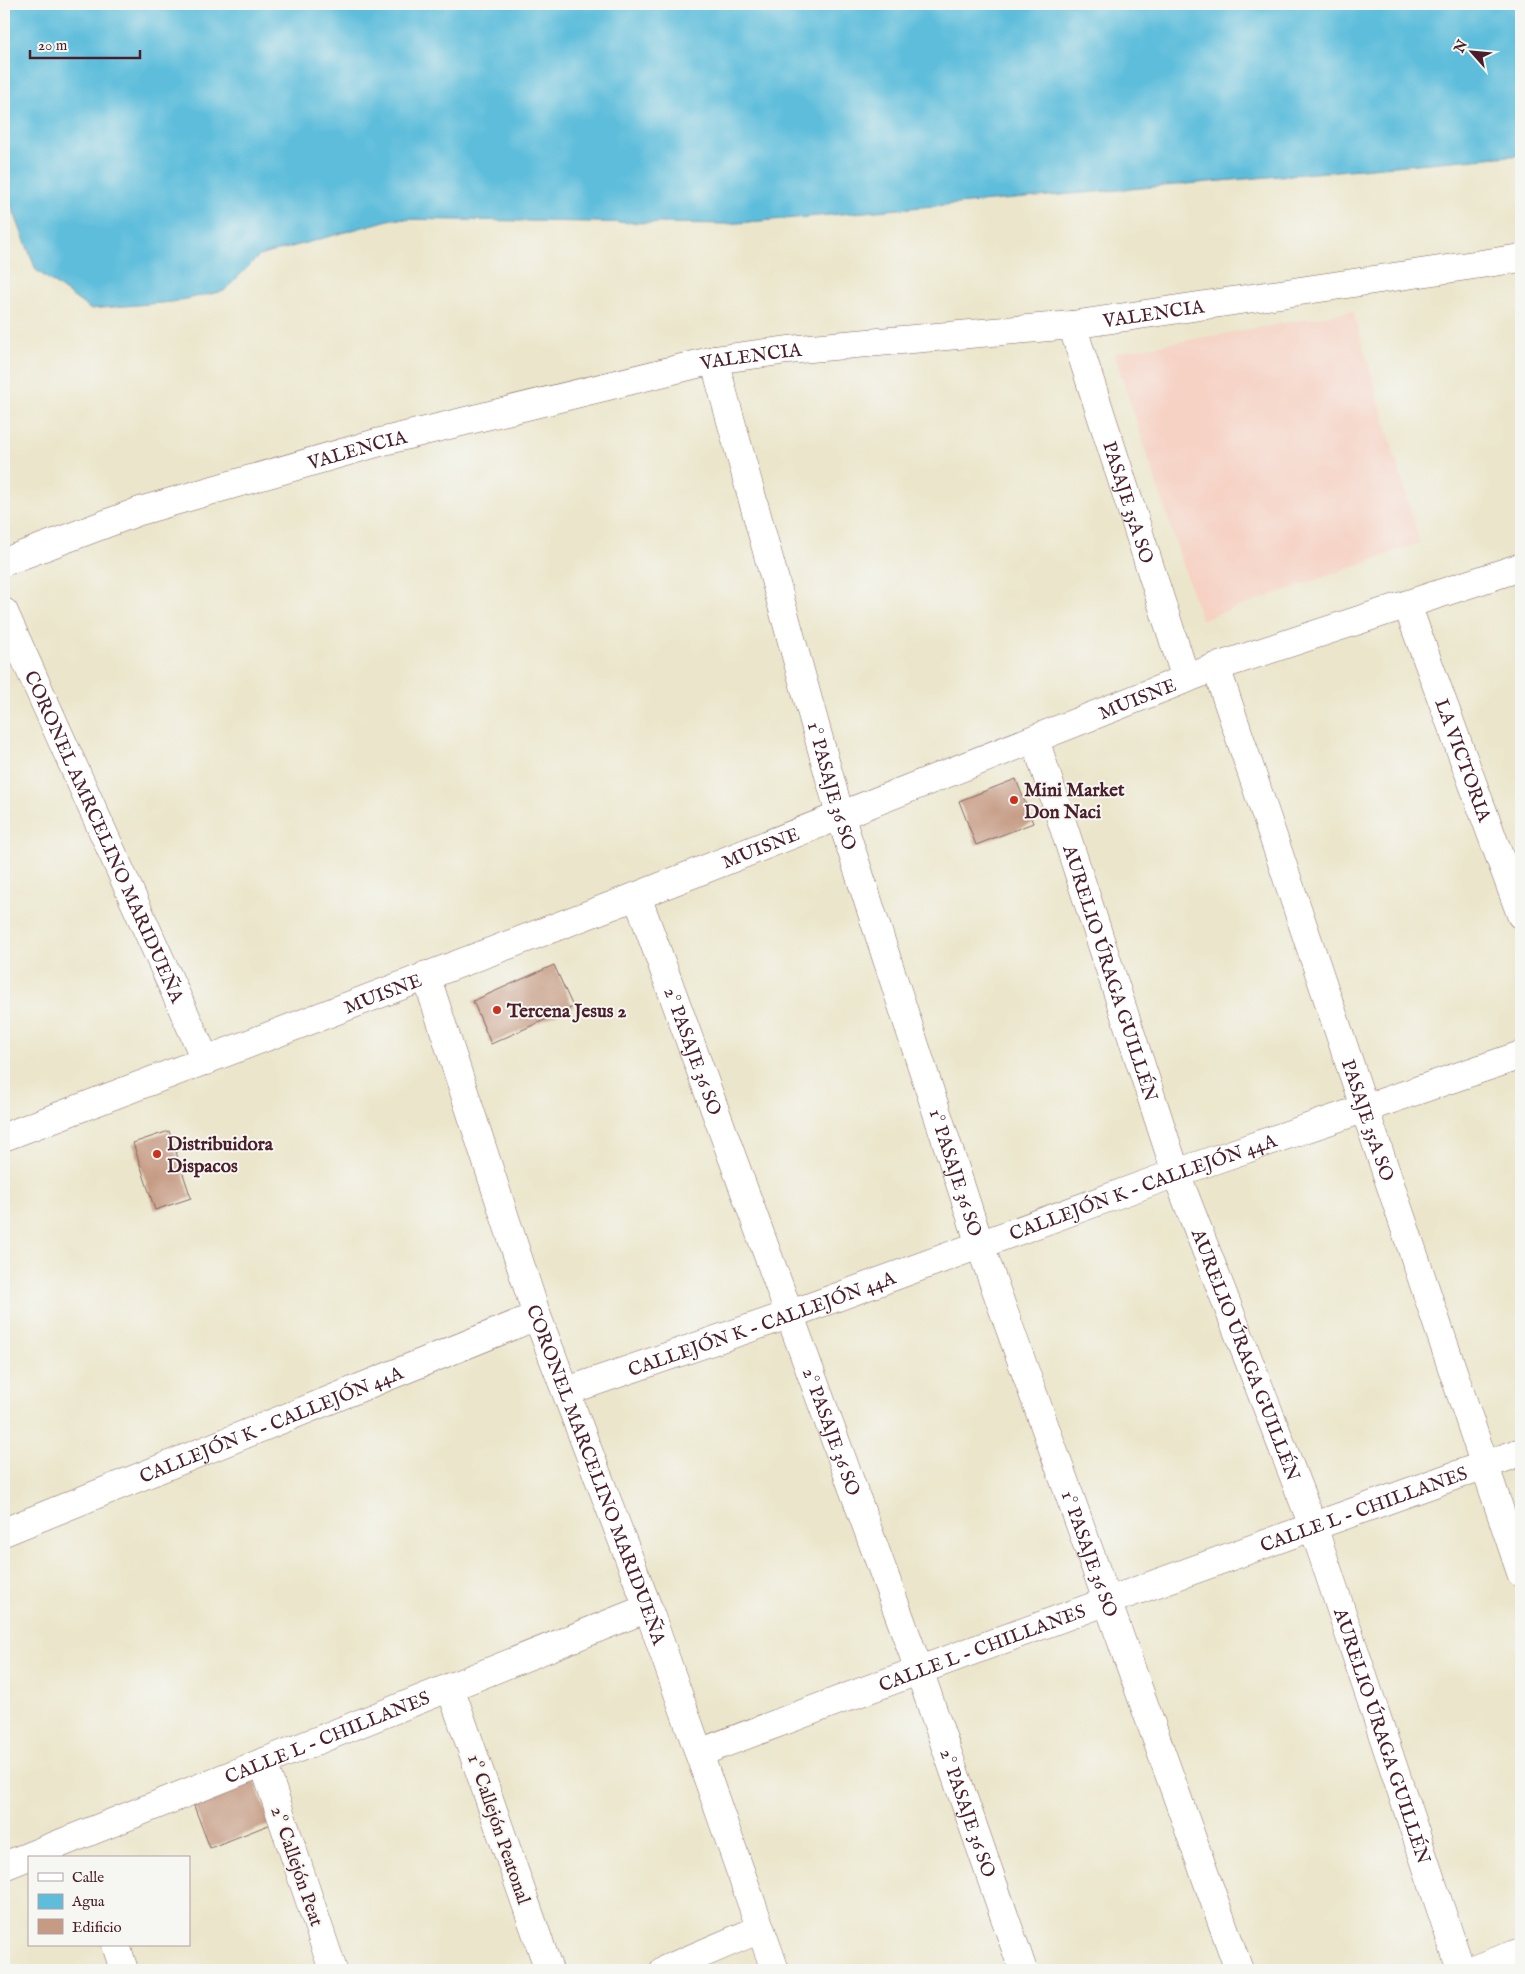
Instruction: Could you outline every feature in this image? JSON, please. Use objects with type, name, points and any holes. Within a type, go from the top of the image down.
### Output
[{"type":"street","name":"VALENCIA","points":[[4,562],[140,510],[380,442],[714,360],[788,350],[1072,325],[1521,258]]},
{"type":"street","name":"PASAJE 35A SO","points":[[1072,325],[1186,679]]},
{"type":"street","name":"1° PASAJE 36 SO","points":[[714,360],[840,815],[980,1245],[1239,1970]]},
{"type":"street","name":"MUISNE","points":[[4,1136],[637,896],[1186,679],[1521,566]]},
{"type":"street","name":"LA VICTORIA","points":[[1407,605],[1521,915]]},
{"type":"street","name":"CORONEL AMRCELINO MARIDUEÑA","points":[[4,612],[206,1061]]},
{"type":"street","name":"PASAJE 35A SO","points":[[1216,668],[1521,1573]]},
{"type":"street","name":"AURELIO ÚRAGA GUILLÉN","points":[[1035,739],[1176,1173],[1313,1526],[1461,1970]]},
{"type":"street","name":"2° PASAJE 36 SO","points":[[637,896],[791,1314],[919,1670],[1023,1970]]},
{"type":"street","name":"CORONEL MARCELINO MARIDUEÑA","points":[[426,975],[537,1316],[648,1608],[775,1970]]},
{"type":"street","name":"CALLEJÓN K - CALLEJÓN 44A","points":[[566,1391],[791,1314],[1176,1173],[1521,1055]]},
{"type":"street","name":"CALLEJÓN K - CALLEJÓN 44A","points":[[4,1532],[537,1316]]},
{"type":"street","name":"CALLE L - CHILLANES","points":[[699,1753],[919,1670],[1521,1452]]},
{"type":"street","name":"CALLE L - CHILLANES","points":[[44,1856],[84,1846],[263,1762],[648,1608]]},
{"type":"street","name":"1º Callejón Peatonal","points":[[450,1687],[549,1970]]},
{"type":"street","name":"2º Callejón Peat","points":[[263,1762],[333,1970]]},
{"type":"street","name":"CALLE L - CHILLANES","points":[[4,1866],[28,1860]]},
{"type":"street","points":[[664,1970],[760,1928]]},
{"type":"street","points":[[116,1946],[124,1970]]},
{"type":"street","points":[[1472,1970],[1521,1952]]},
{"type":"shaded area","points":[[1353,311],[1420,543],[1201,620],[1114,353]]},
{"type":"water","points":[[4,4],[1521,4],[1521,155],[726,224],[392,219],[259,256],[224,291],[172,302],[90,309],[36,270],[10,202],[4,202]]},
{"type":"building","points":[[1016,779],[1033,823],[976,845],[959,801]]},
{"type":"building","points":[[554,965],[573,1007],[491,1044],[473,1001]]},
{"type":"building","points":[[169,1131],[191,1198],[155,1210],[133,1143]]},
{"type":"building","points":[[250,1769],[271,1824],[210,1848],[189,1793]]},
{"type":"place","name":"Mini Market Don Naci","points":[[1014,800]]},
{"type":"place","name":"Tercena Jesus 2","points":[[497,1010]]},
{"type":"place","name":"Distribuidora Dispacos","points":[[157,1154]]}]
